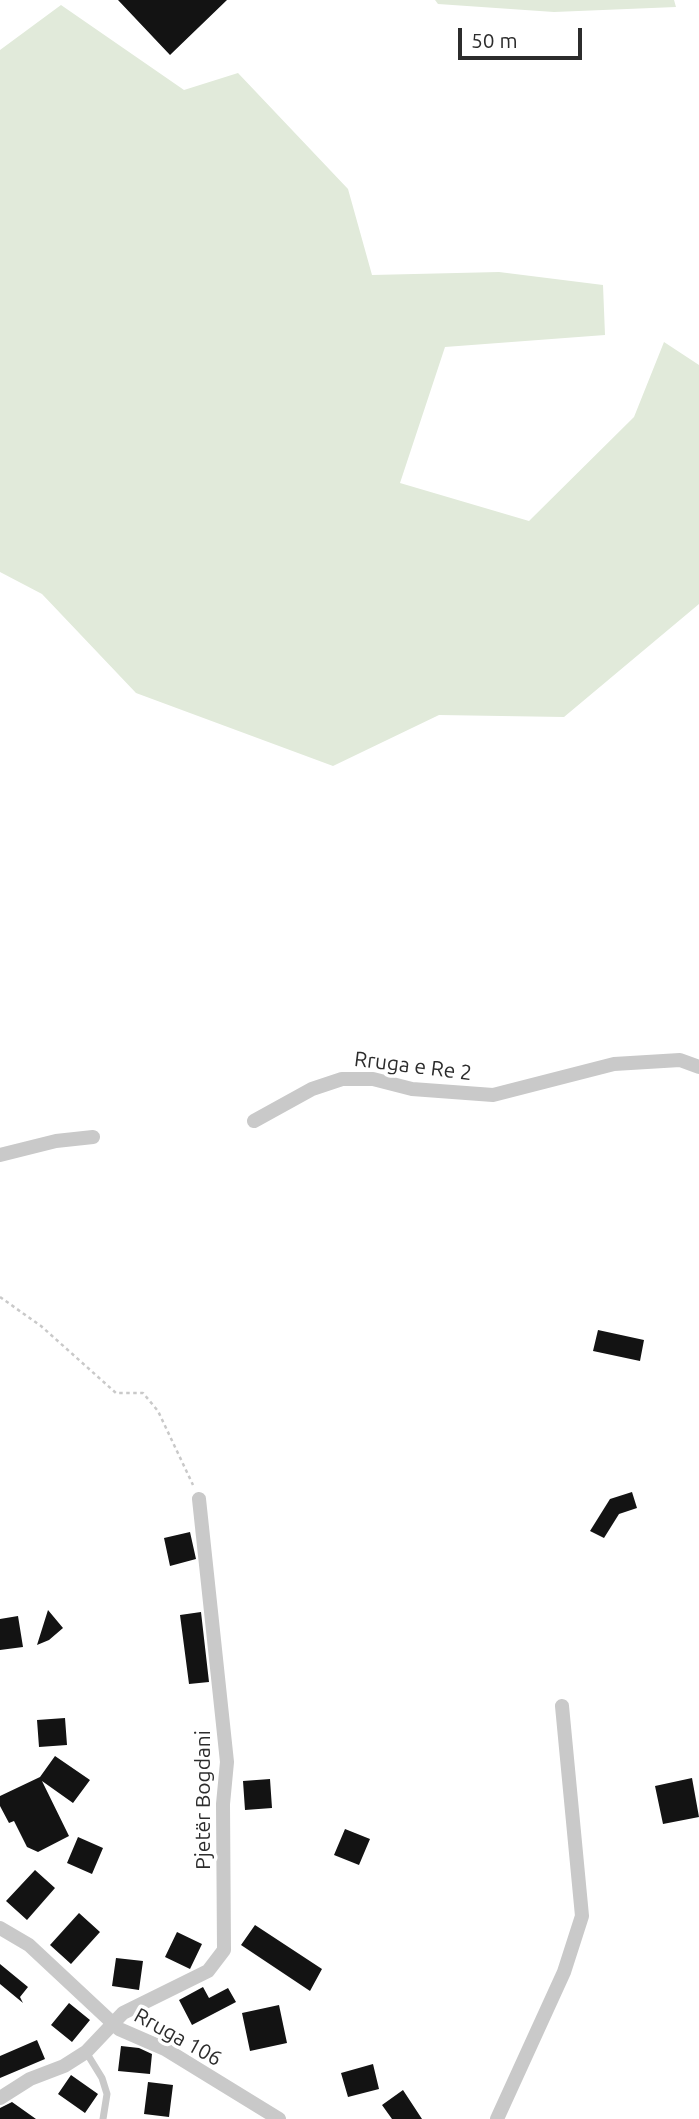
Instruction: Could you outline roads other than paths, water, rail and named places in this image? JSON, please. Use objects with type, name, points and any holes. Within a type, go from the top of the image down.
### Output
[{"type":"street","name":"Rruga e Re 2","points":[[254,1121],[312,1089],[342,1079],[373,1079],[412,1089],[493,1095],[614,1064],[680,1060],[699,1067]]},
{"type":"street","points":[[0,1155],[56,1141],[93,1137]]},
{"type":"street","name":"Pjetër Bogdani","points":[[0,2098],[30,2079],[64,2066],[86,2052],[123,2013],[208,1971],[224,1950],[223,1804],[227,1762],[200,1499]]},
{"type":"street","points":[[497,2119],[564,1972],[582,1916],[562,1706]]},
{"type":"street","name":"Rruga 106","points":[[0,1928],[29,1945],[120,2029],[165,2049],[279,2119]]},
{"type":"lane","points":[[86,2052],[102,2078],[107,2094],[103,2119]]}]
